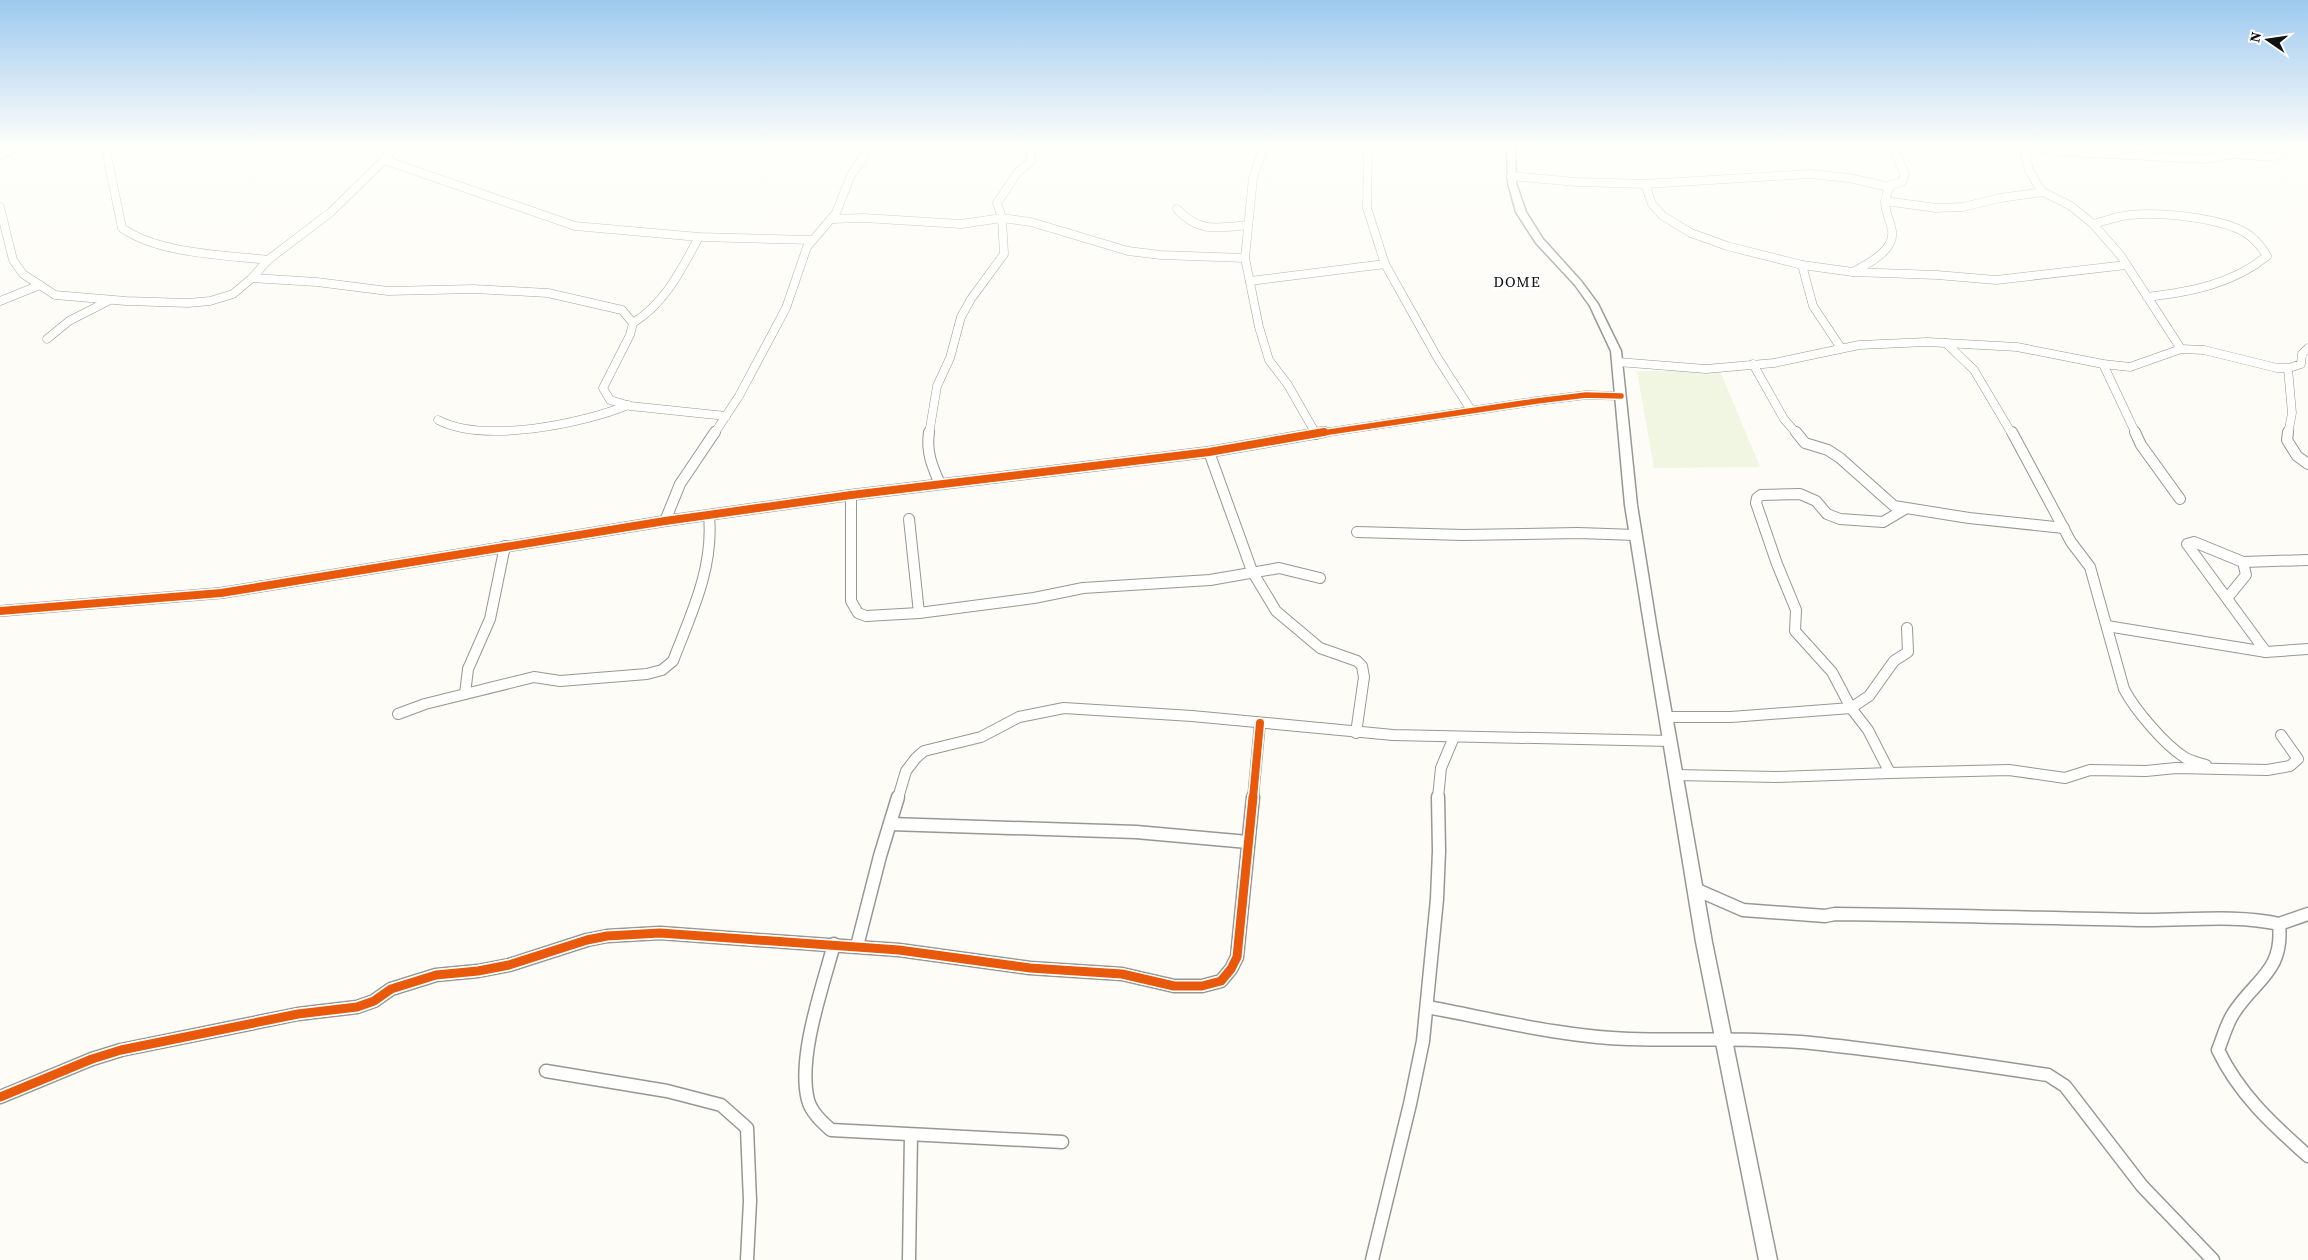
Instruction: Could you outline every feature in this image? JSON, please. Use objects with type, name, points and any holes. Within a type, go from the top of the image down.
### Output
[{"type":"street","points":[[117,205],[122,228],[126,233],[136,238],[164,245],[268,260]]},
{"type":"street","points":[[0,207],[13,260],[23,274],[55,295],[109,300],[188,303],[210,301],[233,294],[252,278],[268,260],[338,205]]},
{"type":"street","points":[[514,205],[575,226],[699,237],[812,240]]},
{"type":"street","points":[[665,520],[680,484],[739,396],[786,308],[802,261],[812,240],[831,219],[837,205]]},
{"type":"street","points":[[940,484],[930,463],[927,445],[934,398],[937,386],[950,358],[954,336],[961,317],[971,298],[1004,254],[1002,218],[997,205]]},
{"type":"street","points":[[1250,205],[1245,258],[1259,327],[1269,360],[1288,384],[1316,434]]},
{"type":"street","points":[[1367,205],[1385,264],[1437,357],[1471,410]]},
{"type":"street","points":[[1518,205],[1529,227],[1545,248],[1578,283],[1595,306],[1612,341],[1618,362],[1631,505],[1694,889],[1768,1260]]},
{"type":"street","points":[[1653,205],[1663,216],[1691,233],[1727,246],[1802,266],[1854,272],[1937,275],[1996,280],[2126,265]]},
{"type":"street","points":[[1854,272],[1879,254],[1888,246],[1892,239],[1893,232],[1887,216],[1886,205]]},
{"type":"street","points":[[1913,205],[1936,208],[1972,205]]},
{"type":"street","points":[[2069,205],[2093,224],[2121,256],[2181,349]]},
{"type":"street","points":[[1177,209],[1186,220],[1201,227],[1247,225]]},
{"type":"street","points":[[2093,224],[2135,215],[2181,218],[2226,225],[2237,228],[2248,236],[2264,249],[2267,256],[2241,272],[2208,286],[2179,293],[2147,297]]},
{"type":"street","points":[[831,219],[852,217],[962,224],[1002,218],[1051,227],[1105,245],[1129,250],[1163,254],[1245,258]]},
{"type":"street","points":[[699,237],[680,272],[653,310],[633,323],[630,335],[604,388],[611,401],[628,405],[726,416]]},
{"type":"street","points":[[1250,281],[1385,264]]},
{"type":"street","points":[[1802,266],[1813,306],[1841,348]]},
{"type":"street","points":[[252,278],[318,282],[388,291],[474,289],[548,293],[622,310],[633,323]]},
{"type":"street","points":[[0,301],[40,285]]},
{"type":"street","points":[[48,339],[69,321],[109,300]]},
{"type":"street","points":[[1618,362],[1691,369],[1774,363],[1841,348],[1901,342],[2017,347],[2103,364],[2130,367],[2181,349],[2204,350],[2288,369],[2296,368],[2301,364],[2302,354],[2308,348]]},
{"type":"street","points":[[1946,343],[1974,370],[1998,407],[2071,542],[2090,567],[2124,689],[2133,706],[2184,758],[2216,769]]},
{"type":"street","points":[[1753,364],[1784,419],[1805,444],[1828,450],[1840,458],[1888,502],[1905,510],[2064,528]]},
{"type":"street","points":[[2103,364],[2141,445],[2180,499]]},
{"type":"street","points":[[2288,369],[2292,413],[2288,440],[2297,456],[2308,464]]},
{"type":"street","points":[[0,611],[221,593],[665,520],[709,516],[850,495],[1209,452],[1471,410],[1586,396],[1621,396]]},
{"type":"street","points":[[438,420],[464,429],[496,430],[570,422],[605,414],[628,405]]},
{"type":"street","points":[[1209,452],[1252,571],[1280,616],[1320,648],[1357,661],[1362,666],[1364,677],[1356,733]]},
{"type":"street","points":[[1890,773],[1868,730],[1852,708],[1825,661],[1796,631],[1796,610],[1777,564],[1756,503],[1757,498],[1761,496],[1800,494],[1816,501],[1831,517],[1874,522],[1889,520],[1905,510]]},
{"type":"street","points":[[850,495],[851,601],[853,608],[858,613],[866,616],[919,613],[1034,598],[1083,588],[1210,580],[1252,571],[1288,568],[1320,578]]},
{"type":"street","points":[[398,714],[416,706],[534,677],[560,681],[662,672],[673,661],[705,577],[711,536],[709,516]]},
{"type":"street","points":[[909,518],[919,613]]},
{"type":"street","points":[[1357,532],[1463,535],[1578,533],[1636,535]]},
{"type":"street","points":[[2266,652],[2228,597],[2187,544],[2194,542],[2243,562],[2308,560]]},
{"type":"street","points":[[465,694],[468,669],[490,619],[505,546]]},
{"type":"street","points":[[2228,597],[2246,575],[2243,562]]},
{"type":"street","points":[[2107,626],[2266,652],[2284,652],[2308,648]]},
{"type":"street","points":[[1666,716],[1731,718],[1852,708],[1869,696],[1894,661],[1908,652],[1907,628]]},
{"type":"street","points":[[857,946],[906,770],[918,755],[928,750],[980,737],[1005,723],[1044,710],[1064,708],[1260,722],[1356,733],[1454,737],[1670,741]]},
{"type":"street","points":[[0,1097],[92,1059],[121,1050],[167,1039],[233,1028],[298,1014],[357,1008],[374,1001],[391,989],[436,974],[478,971],[509,965],[587,940],[607,936],[660,933],[834,944],[1030,968],[1122,974],[1174,986],[1202,986],[1221,981],[1231,970],[1237,957],[1260,722]]},
{"type":"street","points":[[1675,775],[1785,777],[2009,770],[2065,778],[2090,770],[2146,771],[2176,768],[2267,770],[2290,766],[2298,759],[2281,735]]},
{"type":"street","points":[[1372,1260],[1392,1172],[1409,1115],[1427,1007],[1439,876],[1438,786],[1440,771],[1454,737]]},
{"type":"street","points":[[890,824],[1136,832],[1248,842]]},
{"type":"street","points":[[1694,889],[1743,910],[1825,916],[1835,914],[1914,916],[1944,914],[2049,919],[2239,920],[2279,924],[2308,914]]},
{"type":"street","points":[[2279,924],[2281,951],[2272,969],[2233,1014],[2218,1050],[2227,1073],[2245,1097],[2308,1156]]},
{"type":"street","points":[[834,944],[805,1063],[807,1099],[818,1119],[831,1130],[1062,1142]]},
{"type":"street","points":[[1427,1007],[1582,1035],[1629,1039],[1723,1038],[1838,1046],[2048,1075],[2064,1086],[2142,1186],[2184,1232],[2213,1260]]},
{"type":"street","points":[[546,1071],[667,1090],[721,1106],[747,1128],[750,1201],[747,1260]]},
{"type":"street","points":[[909,1260],[911,1135]]},
{"type":"green space","points":[[1637,371],[1720,371],[1760,467],[1654,468]]},
{"type":"cycle path","points":[[0,611],[221,593],[665,521],[851,495],[1209,452],[1378,423],[1537,401],[1586,395],[1621,396]]},
{"type":"cycle path","points":[[0,1097],[92,1059],[121,1050],[167,1039],[298,1014],[357,1007],[374,1001],[391,989],[436,975],[478,971],[509,965],[587,940],[607,936],[660,933],[899,950],[1030,968],[1122,974],[1174,986],[1202,986],[1221,981],[1231,969],[1237,957],[1260,723]]},
{"type":"district","name":"DOME","points":[[1517,282]]}]
